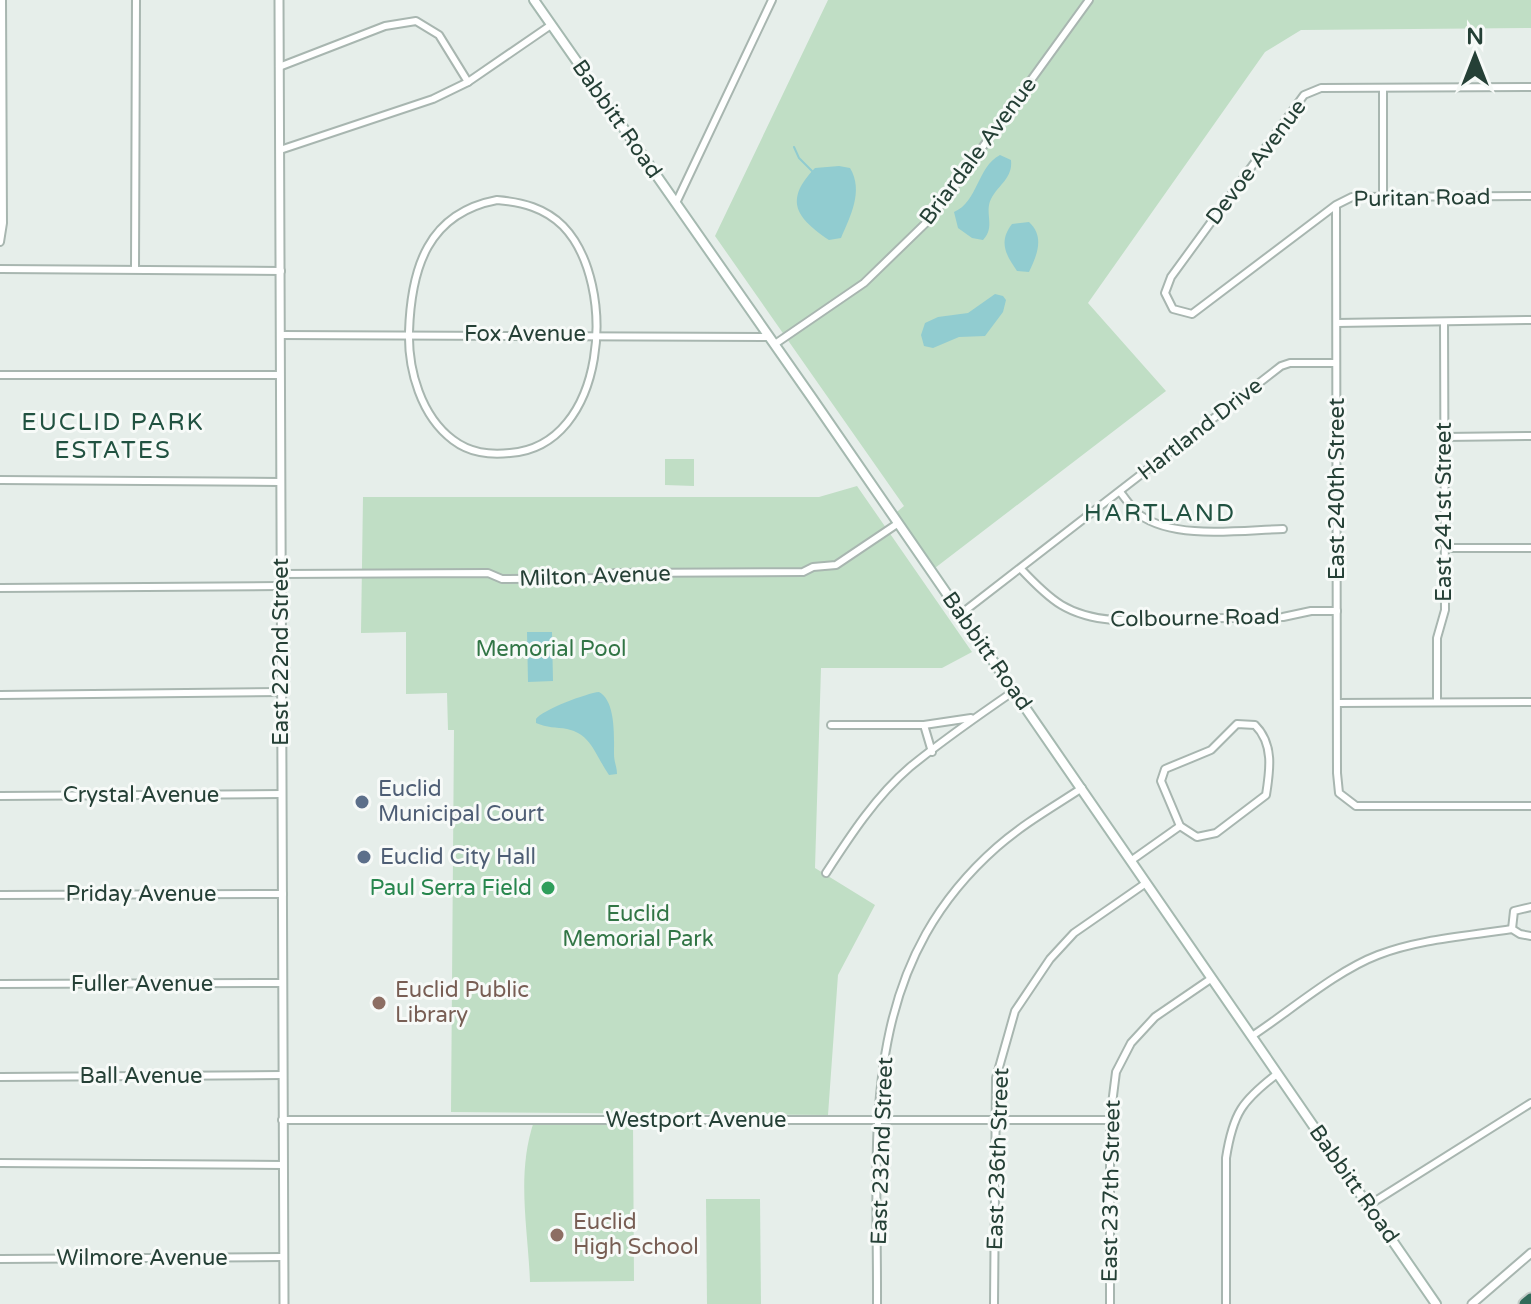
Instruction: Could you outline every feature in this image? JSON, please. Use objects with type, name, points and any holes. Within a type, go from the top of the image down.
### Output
[{"type":"highway","points":[[1525,1304],[1531,1299]]},
{"type":"main road","name":"Babbitt Road","points":[[534,0],[962,613],[1436,1304]]},
{"type":"street","points":[[0,242],[3,223],[2,0]]},
{"type":"street","points":[[135,269],[136,0]]},
{"type":"street","name":"East 222nd Street","points":[[279,0],[284,1304]]},
{"type":"street","points":[[676,203],[772,0]]},
{"type":"street","name":"Briardale Avenue","points":[[772,340],[864,283],[932,217],[1089,0]]},
{"type":"street","points":[[279,67],[385,26],[416,21],[439,35],[468,82]]},
{"type":"street","points":[[280,150],[433,99],[468,82],[551,25]]},
{"type":"street","name":"Devoe Avenue","points":[[1205,305],[1192,314],[1181,313],[1168,302],[1166,287],[1304,95],[1321,88],[1531,87]]},
{"type":"street","points":[[1383,88],[1383,197]]},
{"type":"street","name":"Puritan Road","points":[[1205,305],[1336,205],[1352,197],[1531,196]]},
{"type":"street","points":[[516,201],[539,208],[563,227],[579,251],[591,282],[594,364],[585,393],[571,421],[551,440],[527,452],[495,455],[470,451],[450,438],[431,415],[418,392],[410,360],[409,334],[416,277],[430,243],[444,223],[477,203],[516,201]]},
{"type":"street","name":"East 240th Street","points":[[1336,205],[1339,793],[1356,806],[1531,806]]},
{"type":"street","points":[[0,269],[281,271]]},
{"type":"street","points":[[1337,323],[1531,320]]},
{"type":"street","name":"East 241st Street","points":[[1437,702],[1437,646],[1445,610],[1444,322]]},
{"type":"street","name":"Fox Avenue","points":[[281,335],[595,334],[772,340]]},
{"type":"street","name":"Hartland Drive","points":[[962,613],[1281,366],[1290,363],[1336,363]]},
{"type":"street","points":[[0,375],[280,375]]},
{"type":"street","points":[[1444,437],[1531,436]]},
{"type":"street","points":[[0,480],[280,482]]},
{"type":"street","points":[[1120,492],[1138,514],[1155,524],[1179,531],[1283,529]]},
{"type":"street","name":"Milton Avenue","points":[[281,574],[488,573],[502,579],[608,576],[614,573],[803,572],[813,567],[836,565],[897,524]]},
{"type":"street","points":[[1445,548],[1531,548]]},
{"type":"street","name":"Colbourne Road","points":[[1021,569],[1055,603],[1072,613],[1093,618],[1283,617],[1311,611],[1337,611]]},
{"type":"street","points":[[0,588],[280,586]]},
{"type":"street","points":[[826,873],[878,801],[911,767],[1014,691]]},
{"type":"street","points":[[0,695],[281,692]]},
{"type":"street","points":[[1337,703],[1531,702]]},
{"type":"street","points":[[831,725],[924,725],[975,717]]},
{"type":"street","points":[[1237,724],[1255,725],[1266,737],[1270,773],[1266,795],[1216,833],[1197,837],[1180,826],[1161,781],[1165,769],[1211,750],[1237,724]]},
{"type":"street","points":[[924,725],[932,752]]},
{"type":"street","name":"East 232nd Street","points":[[877,1304],[881,1076],[889,1026],[906,976],[921,941],[957,889],[1019,829],[1082,788]]},
{"type":"street","name":"Crystal Avenue","points":[[0,796],[282,794]]},
{"type":"street","points":[[1132,860],[1180,826]]},
{"type":"street","name":"East 236th Street","points":[[994,1304],[996,1078],[1015,1011],[1031,985],[1074,933],[1146,883]]},
{"type":"street","name":"Priday Avenue","points":[[0,895],[283,894]]},
{"type":"street","points":[[1512,929],[1514,911],[1531,907]]},
{"type":"street","points":[[1252,1036],[1352,969],[1379,955],[1410,946],[1512,929],[1531,936]]},
{"type":"street","name":"East 237th Street","points":[[1110,1304],[1110,1120],[1116,1072],[1131,1043],[1155,1017],[1212,978]]},
{"type":"street","name":"Fuller Avenue","points":[[0,984],[283,983]]},
{"type":"street","points":[[1226,1304],[1226,1158],[1229,1137],[1236,1117],[1249,1096],[1277,1074]]},
{"type":"street","name":"Ball Avenue","points":[[0,1077],[283,1075]]},
{"type":"street","points":[[1369,1205],[1531,1103]]},
{"type":"street","name":"Westport Avenue","points":[[282,1120],[1110,1120]]},
{"type":"street","points":[[0,1163],[283,1165]]},
{"type":"street","points":[[1472,1304],[1531,1253]]},
{"type":"street","name":"Wilmore Avenue","points":[[0,1259],[283,1257]]},
{"type":"street","points":[[1480,1304],[1495,1284]]},
{"type":"green space","points":[[828,0],[1531,0],[1531,28],[1301,30],[1265,52],[1088,303],[1166,391],[931,571],[892,516],[904,506],[715,236]]},
{"type":"green space","points":[[665,459],[694,459],[694,486],[665,485]]},
{"type":"green space","name":"Euclid Memorial Park","points":[[857,486],[972,652],[942,668],[821,668],[815,868],[875,905],[838,975],[828,1115],[451,1112],[454,730],[448,730],[447,693],[406,694],[406,632],[361,633],[363,497],[819,497]]},
{"type":"green space","points":[[534,1121],[633,1122],[634,1281],[530,1282],[524,1181]]},
{"type":"green space","points":[[706,1199],[760,1199],[761,1304],[707,1304]]},
{"type":"water","points":[[1000,155],[1011,160],[1010,172],[989,204],[987,235],[983,240],[972,238],[958,228],[954,212],[968,201],[986,168]]},
{"type":"water","points":[[815,168],[850,168],[856,195],[841,238],[829,240],[802,216],[797,199],[799,190]]},
{"type":"water","points":[[1029,222],[1037,234],[1037,253],[1029,272],[1017,271],[1007,254],[1005,237],[1012,224]]},
{"type":"water","points":[[995,294],[1006,300],[1003,312],[985,336],[959,337],[933,348],[924,346],[921,335],[925,323],[938,317],[968,313]]},
{"type":"water","points":[[527,632],[552,632],[553,681],[528,682]]},
{"type":"water","points":[[599,692],[609,703],[611,711],[617,774],[609,775],[582,736],[567,729],[536,723],[540,715],[555,707]]},
{"type":"waterway","points":[[794,147],[799,158],[812,171]]},
{"type":"place","name":"Euclid Municipal Court","points":[[362,802]]},
{"type":"place","name":"Euclid City Hall","points":[[364,857]]},
{"type":"place","name":"Paul Serra Field","points":[[548,888]]},
{"type":"place","name":"Euclid Public Library","points":[[379,1003]]},
{"type":"place","name":"Euclid High School","points":[[557,1235]]},
{"type":"district","name":"EUCLID PARK ESTATES","points":[[113,436]]},
{"type":"district","name":"HARTLAND","points":[[1160,513]]},
{"type":"park label","name":"Memorial Pool","points":[[551,649]]}]
